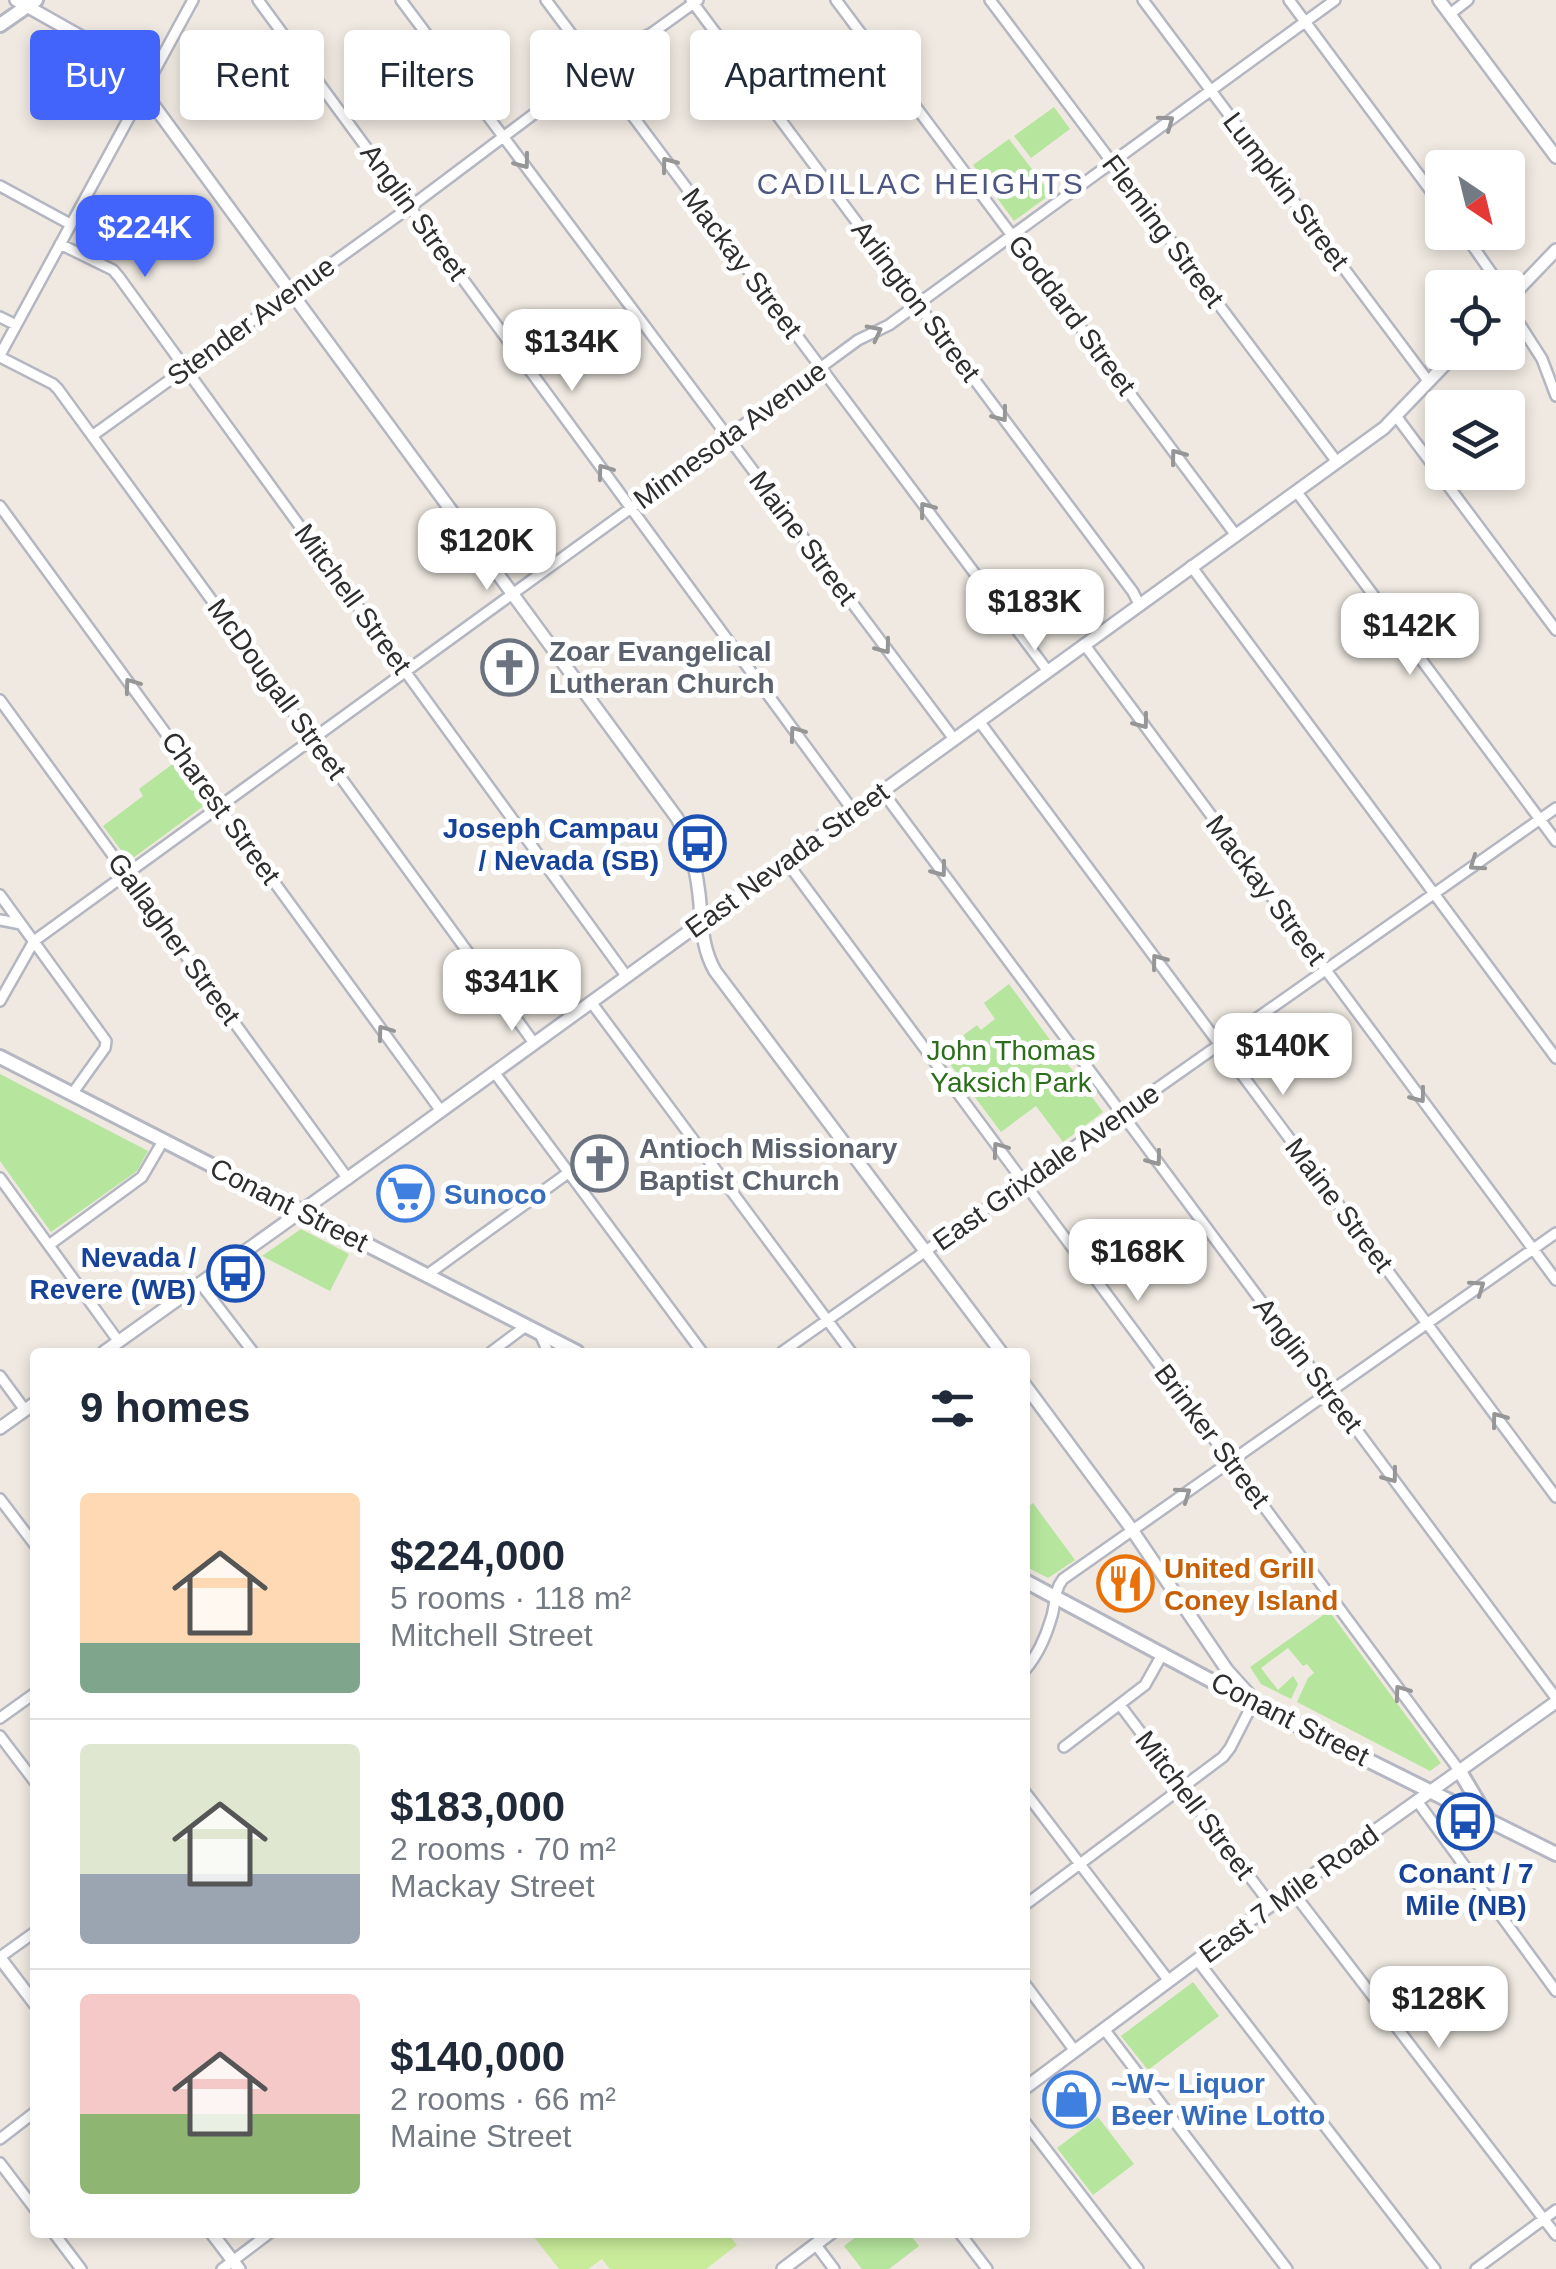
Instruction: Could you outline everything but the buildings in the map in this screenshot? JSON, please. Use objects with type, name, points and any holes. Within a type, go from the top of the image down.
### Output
[{"type":"main road","points":[[0,24],[26,2]]},
{"type":"main road","name":"Conant Street","points":[[0,1057],[569,1348]]},
{"type":"main road","name":"Conant Street","points":[[1030,1584],[1556,1854]]},
{"type":"main road","points":[[1459,1770],[1488,1819]]},
{"type":"street","points":[[160,60],[193,0]]},
{"type":"street","name":"Anglin Street","points":[[258,0],[854,812]]},
{"type":"street","name":"Maine Street","points":[[401,0],[954,739]]},
{"type":"street","name":"Mackay Street","points":[[546,0],[568,30]]},
{"type":"street","name":"Goddard Street","points":[[836,0],[1236,534]]},
{"type":"street","name":"Fleming Street","points":[[990,0],[1337,462]]},
{"type":"street","name":"Lumpkin Street","points":[[1143,0],[1429,382]]},
{"type":"street","points":[[1288,0],[1425,183]]},
{"type":"street","name":"Minnesota Avenue","points":[[34,941],[858,340],[889,325],[1335,0]]},
{"type":"street","points":[[1439,0],[1556,157]]},
{"type":"street","points":[[1450,14],[1468,0]]},
{"type":"street","points":[[656,30],[694,1]]},
{"type":"street","name":"Arlington Street","points":[[694,1],[1139,604]]},
{"type":"street","points":[[26,2],[71,30]]},
{"type":"street","points":[[160,114],[680,822],[698,887],[700,923],[708,958],[715,971],[997,1348]]},
{"type":"street","points":[[504,136],[530,116]]},
{"type":"street","points":[[0,356],[127,120]]},
{"type":"street","name":"Mackay Street","points":[[635,120],[1047,670]]},
{"type":"street","name":"Stender Avenue","points":[[92,436],[504,136]]},
{"type":"street","points":[[0,186],[70,224]]},
{"type":"street","name":"Mitchell Street","points":[[60,244],[113,270],[627,976]]},
{"type":"street","points":[[1525,279],[1556,250]]},
{"type":"street","points":[[0,317],[16,325]]},
{"type":"street","points":[[1525,332],[1542,359],[1556,396]]},
{"type":"street","name":"McDougall Street","points":[[0,356],[53,384],[534,1044]]},
{"type":"street","name":"East Nevada Street","points":[[110,1348],[1384,428],[1440,370]]},
{"type":"street","points":[[1396,416],[1556,630]]},
{"type":"street","points":[[1296,491],[1556,842]]},
{"type":"street","name":"Charest Street","points":[[0,506],[441,1111]]},
{"type":"street","points":[[1191,566],[1556,1058]]},
{"type":"street","name":"Mackay Street","points":[[1084,644],[1556,1280]]},
{"type":"street","name":"Gallagher Street","points":[[0,700],[348,1178]]},
{"type":"street","name":"Maine Street","points":[[979,721],[1556,1497]]},
{"type":"street","name":"Anglin Street","points":[[882,792],[1556,1700]]},
{"type":"street","name":"East Grixdale Avenue","points":[[788,1348],[1556,808]]},
{"type":"street","name":"Brinker Street","points":[[786,860],[1459,1770]]},
{"type":"street","points":[[0,895],[106,1041],[72,1094]]},
{"type":"street","points":[[0,920],[21,924]]},
{"type":"street","points":[[0,1001],[34,941]]},
{"type":"street","points":[[591,1002],[848,1348]]},
{"type":"street","points":[[494,1072],[699,1348]]},
{"type":"street","points":[[49,1246],[142,1177],[163,1140]]},
{"type":"street","points":[[426,1275],[568,1172]]},
{"type":"street","points":[[0,1178],[119,1342]]},
{"type":"street","points":[[1030,1664],[1063,1580],[1556,1233]]},
{"type":"street","points":[[200,1283],[250,1348]]},
{"type":"street","points":[[496,1348],[526,1326]]},
{"type":"street","points":[[540,1334],[546,1348]]},
{"type":"street","points":[[0,1376],[30,1406],[0,1428]]},
{"type":"street","points":[[1030,1395],[1132,1530],[1227,1670],[1256,1703],[1227,1752],[1030,1900]]},
{"type":"street","points":[[0,1499],[30,1538]]},
{"type":"street","points":[[1064,1747],[1145,1686],[1163,1654]]},
{"type":"street","points":[[0,1718],[30,1697]]},
{"type":"street","name":"East 7 Mile Road","points":[[1030,2084],[1556,1700]]},
{"type":"street","name":"Mitchell Street","points":[[1120,1705],[1271,1905]]},
{"type":"street","points":[[0,1736],[30,1775]]},
{"type":"street","points":[[1030,1799],[1169,1981]]},
{"type":"street","points":[[1417,1801],[1556,1991]]},
{"type":"street","name":"Mitchell Street","points":[[1292,1890],[1556,2235]]},
{"type":"street","points":[[30,1936],[0,1958],[30,1997]]},
{"type":"street","points":[[1197,1960],[1434,2269]]},
{"type":"street","points":[[1030,1990],[1076,2050]]},
{"type":"street","points":[[1104,2030],[1287,2269]]},
{"type":"street","points":[[0,2138],[30,2116]]},
{"type":"street","points":[[1030,2129],[1138,2269]]},
{"type":"street","points":[[0,2163],[30,2202]]},
{"type":"street","points":[[1476,2269],[1556,2210]]},
{"type":"street","points":[[58,2238],[81,2269]]},
{"type":"street","points":[[214,2238],[231,2266],[264,2238]]},
{"type":"street","points":[[784,2269],[825,2238]]},
{"type":"street","points":[[963,2238],[987,2269]]},
{"type":"street","points":[[816,2245],[834,2269]]},
{"type":"green space","points":[[1054,107],[1070,129],[1031,158],[1014,136]]},
{"type":"green space","points":[[1009,139],[1051,194],[1014,221],[973,165]]},
{"type":"green space","points":[[174,763],[205,805],[129,861],[103,826],[143,796],[139,789]]},
{"type":"green space","name":"John Thomas Yaksich Park","points":[[1009,984],[1103,1112],[1063,1142],[1036,1106],[1001,1132],[941,1052],[977,1025],[981,1030],[995,1019],[984,1003]]},
{"type":"green space","points":[[0,1074],[148,1151],[137,1171],[51,1232],[0,1161]]},
{"type":"green space","points":[[301,1229],[349,1254],[330,1291],[262,1256]]},
{"type":"green space","points":[[1033,1503],[1075,1560],[1048,1578],[1030,1569]]},
{"type":"green space","points":[[1329,1611],[1441,1763],[1430,1771],[1297,1702],[1314,1673],[1288,1648],[1261,1668],[1278,1690],[1293,1676],[1298,1684],[1291,1699],[1261,1684],[1250,1667]]},
{"type":"green space","points":[[1193,1982],[1219,2016],[1148,2070],[1121,2036]]},
{"type":"green space","points":[[1098,2117],[1134,2164],[1093,2195],[1057,2148]]},
{"type":"green space","points":[[535,2238],[731,2238],[737,2245],[706,2269],[610,2269],[602,2259],[588,2269],[559,2269]]},
{"type":"green space","points":[[854,2238],[913,2238],[919,2246],[889,2269],[862,2269],[844,2246]]},
{"type":"place","name":"Zoar Evangelical Lutheran Church","points":[[510,667]]},
{"type":"place","name":"Joseph Campau / Nevada (SB)","points":[[698,844]]},
{"type":"place","name":"Antioch Missionary Baptist Church","points":[[600,1164]]},
{"type":"place","name":"Sunoco","points":[[405,1194]]},
{"type":"place","name":"Nevada / Revere (WB)","points":[[235,1273]]},
{"type":"place","name":"United Grill Coney Island","points":[[1125,1584]]},
{"type":"place","name":"Conant / 7 Mile (NB)","points":[[1466,1822]]},
{"type":"place","name":"~W~ Liquor Beer Wine Lotto","points":[[1072,2099]]},
{"type":"district","name":"CADILLAC HEIGHTS","points":[[921,183]]}]
